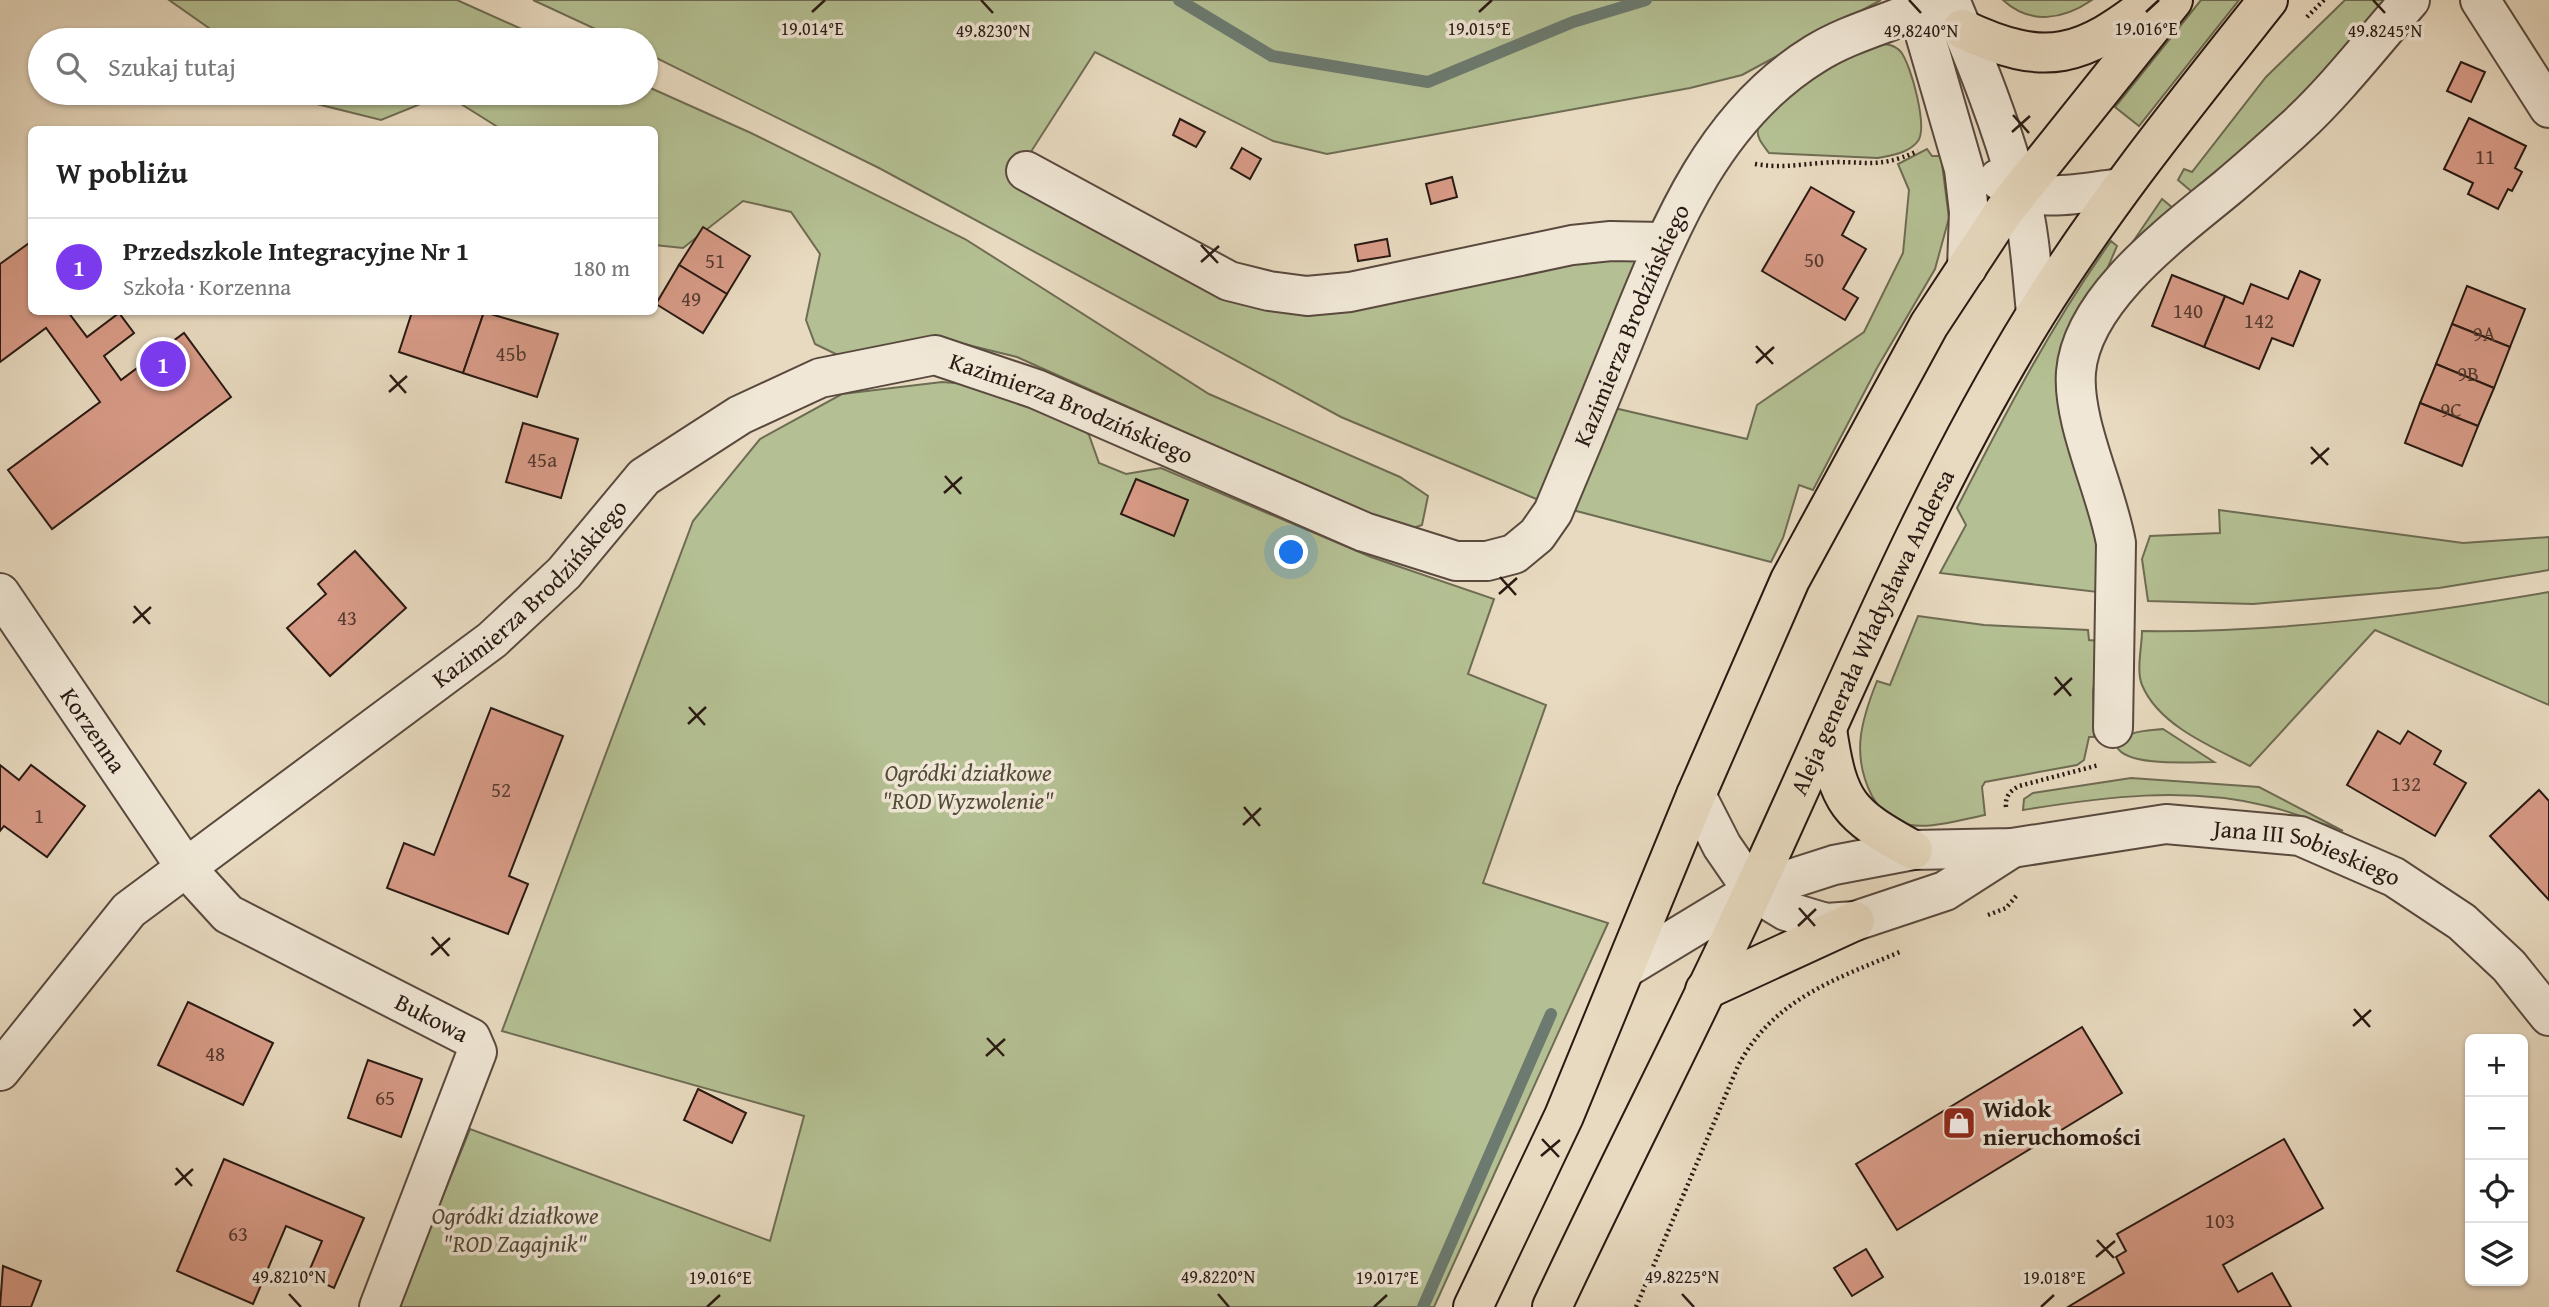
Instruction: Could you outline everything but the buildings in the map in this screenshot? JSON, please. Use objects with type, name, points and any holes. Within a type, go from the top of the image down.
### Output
[{"type":"main road","points":[[1936,10],[2012,50],[2037,53],[2070,51],[2092,44],[2118,29],[2155,0]]},
{"type":"main road","points":[[1473,1307],[1564,1116],[1696,795],[1790,580],[1929,325],[2020,191],[2173,0]]},
{"type":"main road","name":"Aleja generała Władysława Andersa","points":[[1552,1307],[1754,891],[1877,617],[1985,402],[2036,313],[2120,188],[2268,0]]},
{"type":"main road","points":[[1827,729],[1834,776],[1846,803],[1867,825],[1913,850]]},
{"type":"main road","points":[[1705,989],[1855,921]]},
{"type":"street","points":[[2113,728],[2116,542],[2111,513],[2080,412],[2076,373],[2085,341],[2098,314],[2147,255],[2298,125],[2410,0]]},
{"type":"street","points":[[2480,0],[2549,108]]},
{"type":"street","points":[[1936,10],[1953,123],[1964,169],[1969,212],[1968,268]]},
{"type":"street","points":[[1936,10],[2020,191],[2028,231],[2036,313]]},
{"type":"street","name":"Kazimierza Brodzińskiego","points":[[0,1071],[129,910],[492,640],[564,573],[644,477],[740,415],[820,378],[935,355],[1036,389],[1364,532],[1456,561],[1487,561],[1514,554],[1537,536],[1553,512],[1662,242],[1717,147],[1751,107],[1815,54],[1859,33],[1936,10]]},
{"type":"street","points":[[1953,123],[1985,169],[2006,185],[2020,191],[2068,195],[2120,188]]},
{"type":"street","points":[[1026,172],[1229,281],[1269,292],[1307,296],[1350,292],[1572,245],[1611,241],[1662,242]]},
{"type":"street","name":"Korzenna","points":[[0,593],[186,869]]},
{"type":"street","name":"Jana III Sobieskiego","points":[[1696,795],[1722,846],[1754,891],[1786,911],[1826,923],[1855,921],[1944,891],[2010,830]]},
{"type":"street","name":"Jana III Sobieskiego","points":[[1626,968],[1754,891],[1834,865],[2010,830],[2166,824],[2300,836],[2384,872],[2436,902],[2509,966],[2549,1016]]},
{"type":"street","name":"Bukowa","points":[[186,869],[229,914],[471,1038],[477,1052],[379,1307]]},
{"type":"path","points":[[1717,147],[1755,164],[1781,168],[1821,163],[1883,164],[1923,149]]},
{"type":"path","points":[[2010,830],[2005,799],[2010,791],[2101,764],[2105,739],[2113,728]]},
{"type":"path","points":[[1984,917],[2006,908],[2018,890]]},
{"type":"path","points":[[1636,1307],[1738,1066],[1760,1030],[1773,1017],[1816,989],[1909,949]]},
{"type":"green space","points":[[169,0],[457,0],[519,28],[209,28]]},
{"type":"green space","points":[[533,0],[1881,0],[1742,75],[1690,88],[1327,154],[1273,141],[1095,52],[1016,175],[1226,287],[1631,252],[1644,258],[1541,501],[1341,417],[879,168],[658,59],[658,28],[593,28]]},
{"type":"green space","points":[[2003,0],[2092,0],[2070,12],[2047,17],[2024,13]]},
{"type":"green space","points":[[2201,0],[2239,0],[2139,126],[2115,107]]},
{"type":"green space","points":[[2345,0],[2390,0],[2289,118],[2198,197],[2178,180],[2184,169],[2192,172],[2266,77]]},
{"type":"green space","points":[[1876,44],[1896,47],[1905,59],[1920,110],[1921,134],[1918,141],[1900,153],[1878,158],[1769,153],[1759,139],[1758,129],[1775,106],[1810,80]]},
{"type":"green space","points":[[658,91],[751,133],[965,239],[1209,394],[1400,477],[1428,496],[1422,525],[1405,531],[1017,357],[944,339],[846,359],[815,344],[806,320],[820,254],[791,212],[743,201],[683,248],[658,245],[658,126],[496,126],[463,105],[658,105]]},
{"type":"green space","points":[[321,105],[418,105],[381,120]]},
{"type":"green space","points":[[1927,149],[1932,156],[1941,156],[1949,218],[1935,269],[1877,368],[1813,490],[1799,485],[1783,538],[1771,562],[1565,508],[1610,407],[1747,439],[1757,405],[1864,332],[1903,253],[1909,190],[1898,164]]},
{"type":"green space","points":[[2162,199],[2179,213],[2128,249]]},
{"type":"green space","points":[[2111,241],[2117,246],[2093,302],[2096,516],[2099,552],[2097,592],[1940,573],[1966,525],[1957,508],[2048,338]]},
{"type":"green space","name":"Ogródki działkowe \"ROD Wyzwolenie\"","points":[[942,382],[967,384],[1080,425],[1089,435],[1099,463],[1126,474],[1161,468],[1371,557],[1494,599],[1468,674],[1546,705],[1483,883],[1608,923],[1434,1307],[398,1307],[470,1129],[770,1241],[804,1116],[502,1031],[693,521],[760,439],[842,394]]},
{"type":"green space","points":[[2219,510],[2463,543],[2549,537],[2549,570],[2439,588],[2253,604],[2148,601],[2142,559],[2150,536],[2220,533]]},
{"type":"green space","points":[[2549,592],[2549,705],[2375,630],[2250,766],[2204,743],[2174,724],[2150,700],[2140,679],[2142,631],[2295,626],[2448,608]]},
{"type":"green space","points":[[1918,616],[1984,625],[2088,630],[2089,640],[2099,641],[2093,692],[2094,737],[2089,737],[2084,760],[2077,765],[1985,782],[1982,787],[1985,815],[1919,826],[1898,822],[1886,814],[1872,796],[1862,766],[1860,752],[1863,724],[1877,681],[1890,685]]},
{"type":"green space","points":[[2163,729],[2214,762],[2146,761],[2133,758],[2117,747],[2120,741],[2130,734]]},
{"type":"green space","points":[[2131,778],[2259,787],[2343,831],[2277,808],[2206,796],[2114,798],[2023,810],[2024,799],[2033,793]]},
{"type":"waterway","points":[[1179,0],[1272,56],[1428,82],[1573,22],[1646,0]]},
{"type":"waterway","points":[[1423,1307],[1551,1014]]},
{"type":"place","name":"Przedszkole Integracyjne Nr 1","points":[[163,364]]},
{"type":"place","name":"Widok nieruchomości","points":[[1959,1123]]},
{"type":"park label","name":"Ogródki działkowe \"ROD Zagajnik\"","points":[[515,1230]]}]
